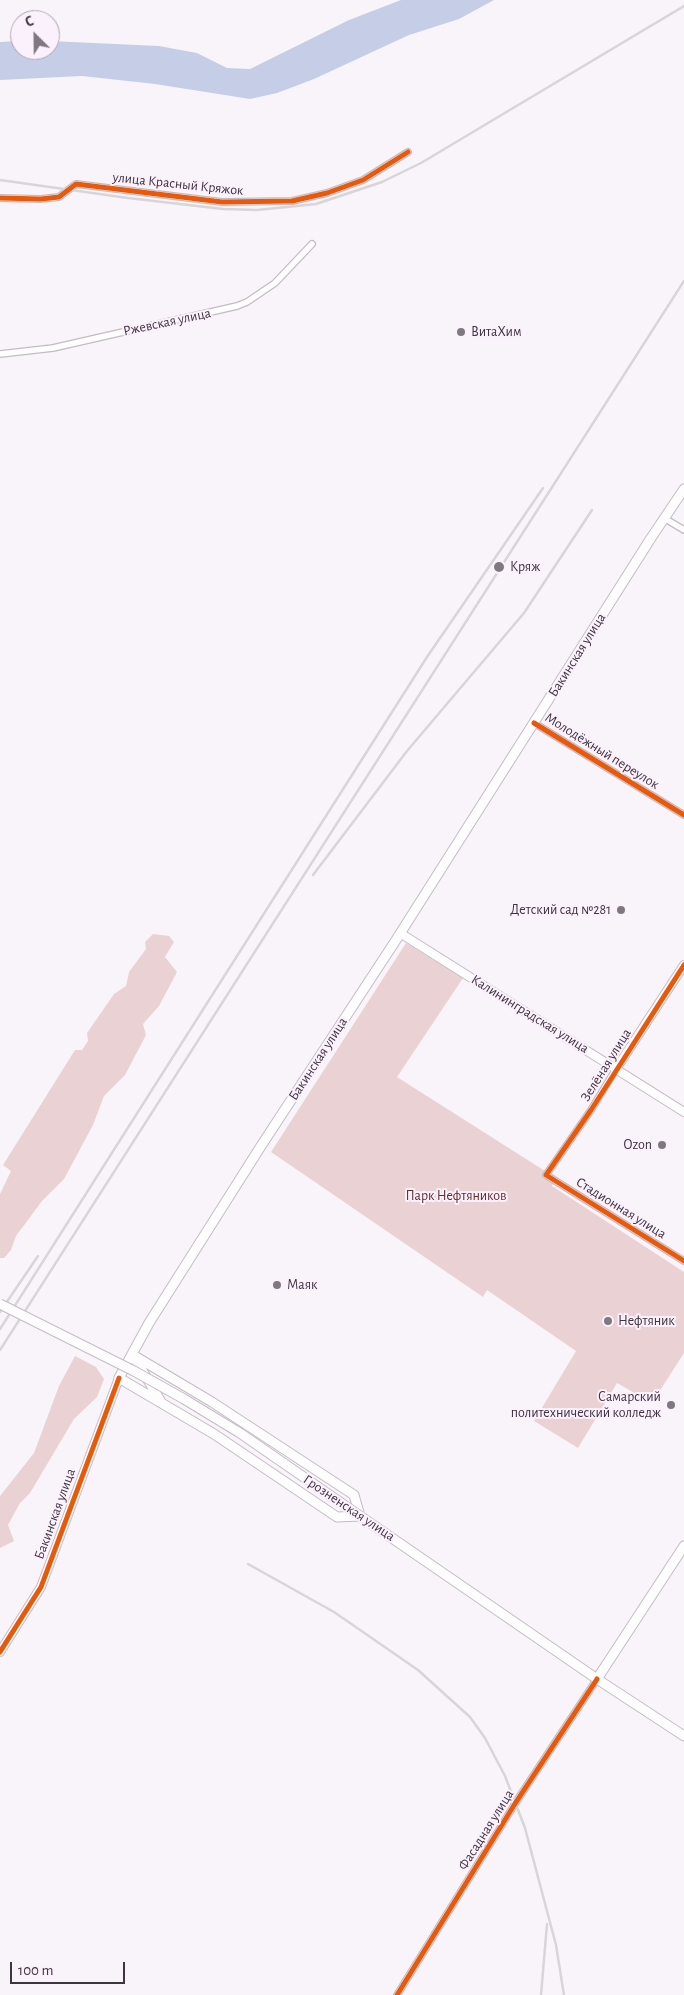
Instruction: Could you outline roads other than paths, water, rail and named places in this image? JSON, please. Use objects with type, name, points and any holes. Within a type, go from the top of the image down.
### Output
[{"type":"main road","name":"Бакинская улица","points":[[119,1378],[149,1323],[261,1146],[400,933],[684,489]]},
{"type":"main road","name":"Грозненская улица","points":[[0,1304],[134,1371],[240,1433],[597,1680],[684,1736]]},
{"type":"main road","points":[[132,1355],[161,1401]]},
{"type":"main road","points":[[119,1378],[161,1401],[214,1434],[338,1518],[360,1516],[354,1495],[212,1402],[132,1355]]},
{"type":"main road","name":"Фасадная улица","points":[[597,1680],[684,1546]]},
{"type":"street","name":"улица Красный Кряжок","points":[[0,198],[41,199],[59,197],[76,184],[222,202],[292,201],[327,193],[363,180],[408,152]]},
{"type":"street","name":"Ржевская улица","points":[[0,354],[53,348],[237,306],[248,302],[275,283],[312,244]]},
{"type":"street","points":[[664,518],[684,530]]},
{"type":"street","name":"Молодёжный переулок","points":[[534,722],[684,815]]},
{"type":"street","name":"Калининградская улица","points":[[400,933],[684,1112]]},
{"type":"street","name":"Зелёная улица","points":[[546,1175],[591,1110],[684,965]]},
{"type":"street","name":"Стадионная улица","points":[[546,1175],[684,1260]]},
{"type":"street","name":"Бакинская улица","points":[[0,1652],[41,1587],[119,1378]]},
{"type":"street","name":"Фасадная улица","points":[[397,1995],[516,1802],[597,1680]]},
{"type":"water","points":[[401,0],[494,0],[459,19],[409,35],[314,79],[277,93],[250,99],[155,84],[82,76],[0,80],[0,42],[10,42],[10,60],[60,60],[60,41],[159,46],[197,53],[227,68],[250,69],[349,20]]},
{"type":"railway","points":[[0,180],[223,209],[257,210],[316,204],[382,182],[421,163],[684,6]]},
{"type":"railway","points":[[0,1350],[684,281]]},
{"type":"railway","points":[[0,1329],[427,657],[543,488]]},
{"type":"railway","points":[[313,875],[407,751],[524,613],[592,510]]},
{"type":"railway","points":[[0,1312],[38,1256]]},
{"type":"railway","points":[[248,1564],[334,1612],[418,1670],[470,1717],[485,1738],[505,1776],[525,1828],[556,1945],[564,1995]]},
{"type":"railway","points":[[541,1995],[547,1924]]},
{"type":"place","name":"ВитаХим","points":[[461,332]]},
{"type":"place","name":"Кряж","points":[[499,567]]},
{"type":"place","name":"Детский сад №281","points":[[621,910]]},
{"type":"place","name":"Ozon","points":[[662,1145]]},
{"type":"place","name":"Маяк","points":[[277,1285]]},
{"type":"place","name":"Нефтяник","points":[[608,1321]]},
{"type":"place","name":"Самарский политехнический колледж","points":[[671,1405]]},
{"type":"park label","name":"Парк Нефтяников","points":[[456,1196]]}]
